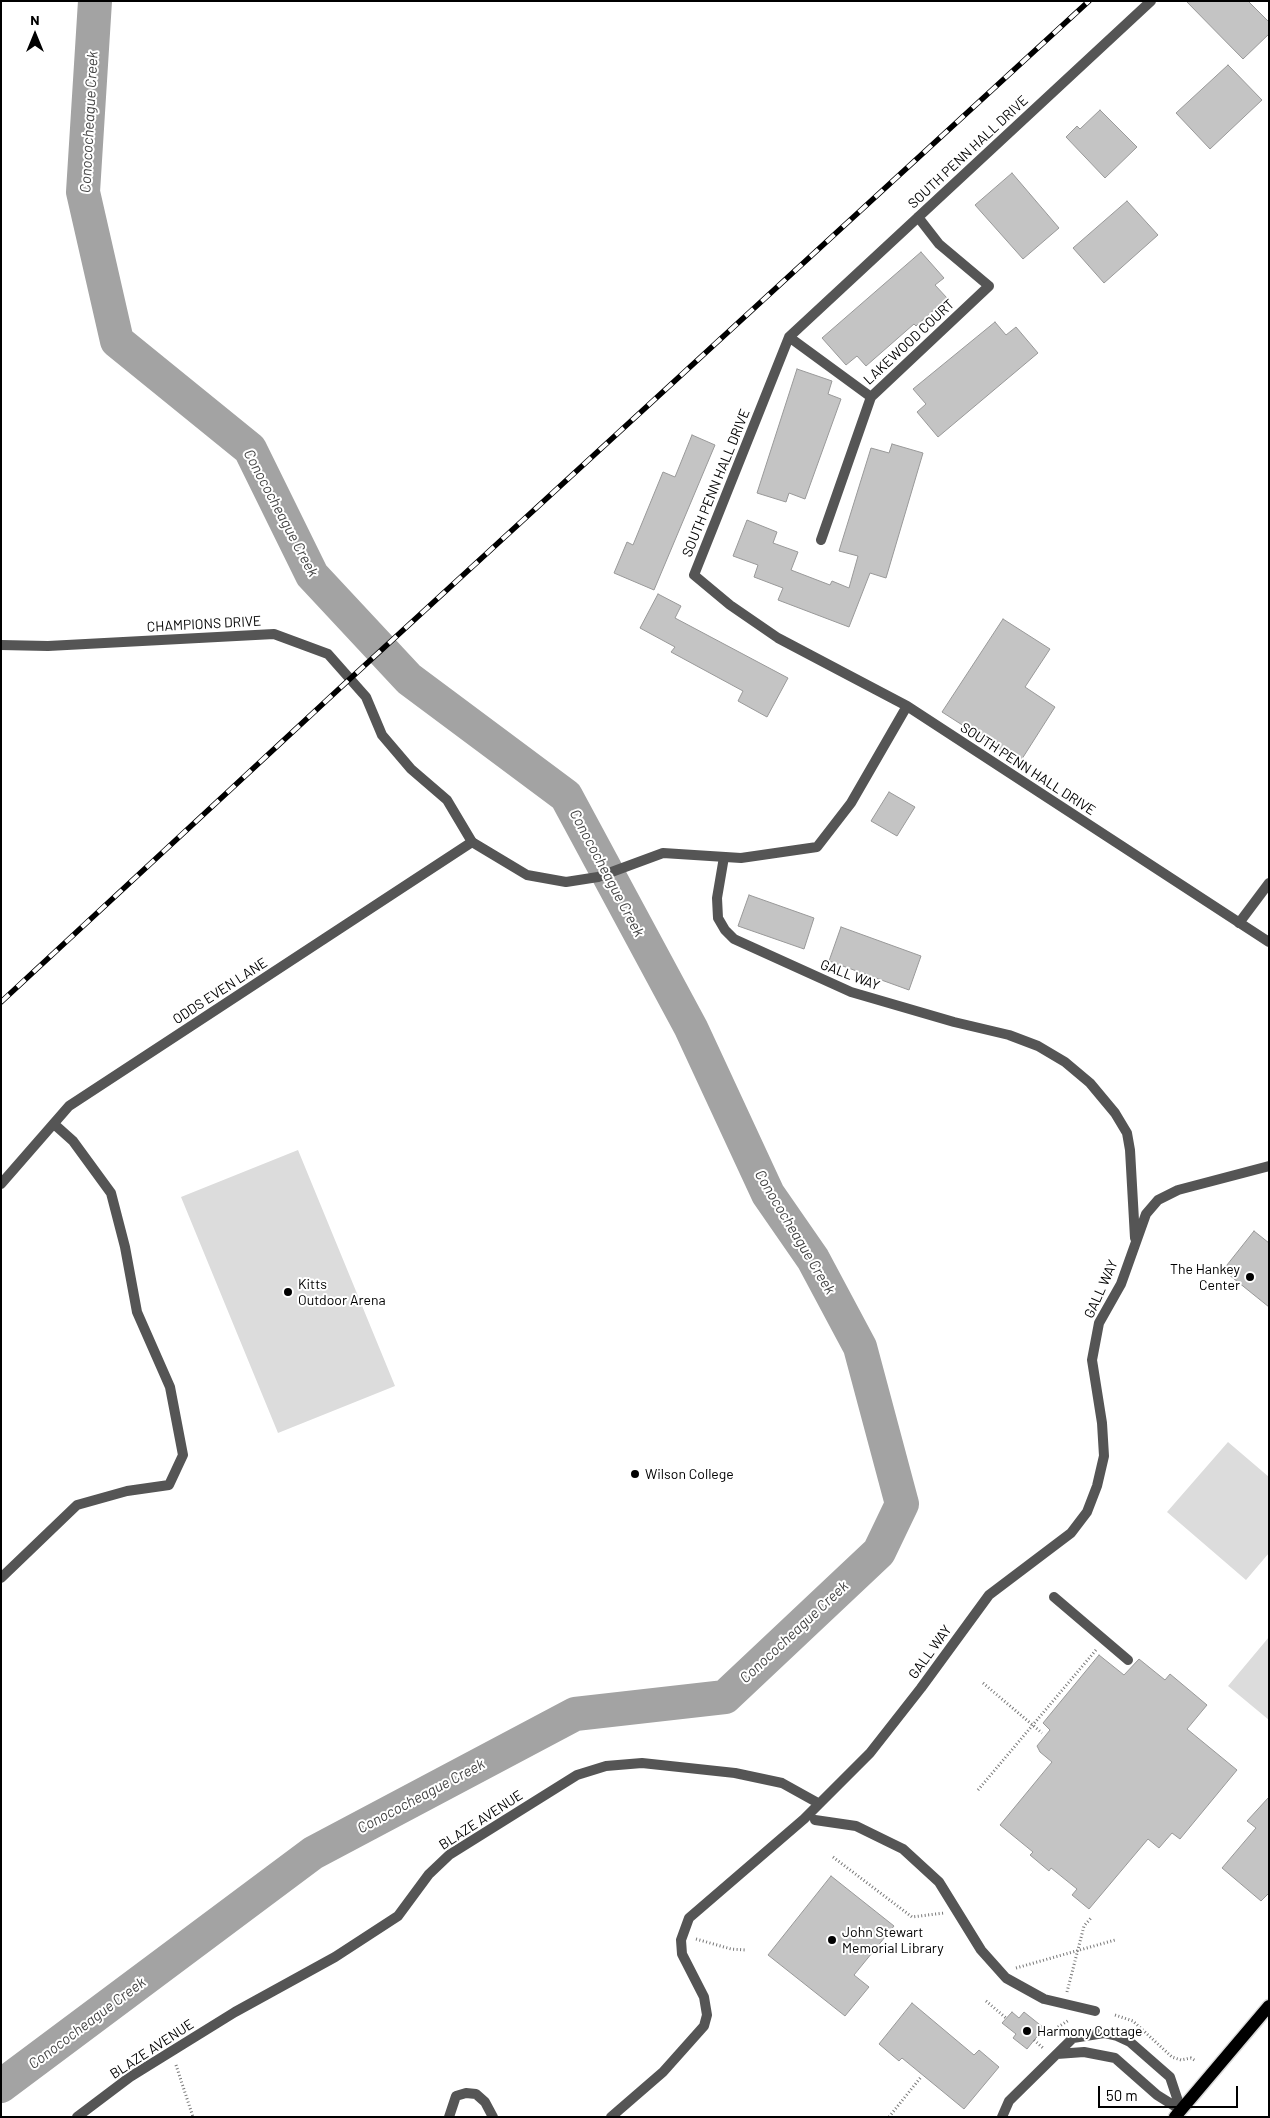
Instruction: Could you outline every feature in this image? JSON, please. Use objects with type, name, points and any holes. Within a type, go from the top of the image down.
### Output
[{"type":"main road","points":[[1181,2114],[1269,2006]]},
{"type":"street","name":"SOUTH PENN HALL DRIVE","points":[[1151,1],[789,337],[694,575],[730,605],[778,638],[907,706],[1269,942]]},
{"type":"street","name":"LAKEWOOD COURT","points":[[821,540],[871,397],[989,286],[939,244],[918,218]]},
{"type":"street","points":[[789,337],[871,397]]},
{"type":"street","name":"CHAMPIONS DRIVE","points":[[1,646],[48,646],[274,634],[328,654],[366,697],[382,736],[411,769],[447,800],[472,842],[527,875],[566,882],[598,877],[652,855],[663,853],[741,858],[817,847],[850,803],[907,706]]},
{"type":"street","name":"ODDS EVEN LANE","points":[[1,1184],[69,1106],[472,842]]},
{"type":"street","name":"GALL WAY","points":[[682,1934],[689,1918],[804,1819],[870,1753],[921,1688],[988,1595],[1071,1533],[1087,1512],[1097,1486],[1104,1456],[1102,1423],[1092,1360],[1099,1323],[1122,1284],[1135,1244],[1130,1150],[1126,1133],[1115,1113],[1090,1084],[1065,1062],[1038,1046],[1009,1034],[946,1020],[852,992],[734,939],[725,930],[718,918],[717,898],[724,857]]},
{"type":"street","points":[[1239,923],[1269,883]]},
{"type":"street","points":[[1,1578],[77,1504],[127,1491],[169,1485],[183,1455],[170,1387],[137,1312],[125,1247],[111,1193],[73,1142],[54,1124]]},
{"type":"street","points":[[1135,1244],[1146,1214],[1158,1200],[1178,1190],[1269,1166]]},
{"type":"street","points":[[1054,1598],[1128,1660]]},
{"type":"street","name":"BLAZE AVENUE","points":[[77,2117],[130,2077],[235,2012],[335,1957],[398,1916],[428,1874],[449,1855],[577,1775],[606,1766],[642,1763],[735,1773],[782,1783],[818,1803]]},
{"type":"street","points":[[815,1820],[856,1826],[903,1849],[939,1882],[981,1950],[1006,1978],[1044,1999],[1095,2011]]},
{"type":"street","points":[[611,2117],[663,2072],[704,2026],[707,2015],[704,1997],[682,1954],[682,1934]]},
{"type":"street","points":[[1002,2117],[1009,2101],[1073,2038],[1104,2033],[1130,2042],[1170,2077],[1181,2114]]},
{"type":"street","points":[[1057,2054],[1084,2052],[1115,2058],[1181,2114]]},
{"type":"street","points":[[450,2117],[456,2096],[466,2093],[476,2094],[485,2102],[492,2117]]},
{"type":"path","points":[[978,1790],[1105,1640]]},
{"type":"path","points":[[982,1683],[1042,1733]]},
{"type":"path","points":[[834,1857],[912,1917],[957,1911]]},
{"type":"path","points":[[1066,1995],[1084,1926],[1090,1918]]},
{"type":"path","points":[[682,1934],[731,1949],[746,1950]]},
{"type":"path","points":[[1010,1970],[1116,1940]]},
{"type":"path","points":[[986,2001],[1006,2018]]},
{"type":"path","points":[[1116,2015],[1133,2021],[1172,2057],[1181,2060],[1191,2058],[1196,2062]]},
{"type":"path","points":[[1034,2040],[1043,2048]]},
{"type":"path","points":[[172,2051],[193,2117]]},
{"type":"path","points":[[889,2117],[921,2077]]},
{"type":"shaded area","name":"Kitts Outdoor Arena","points":[[298,1150],[395,1386],[278,1433],[181,1197]]},
{"type":"shaded area","points":[[1228,1442],[1269,1477],[1269,1553],[1246,1580],[1167,1512]]},
{"type":"shaded area","points":[[1269,1637],[1269,1720],[1228,1686]]},
{"type":"building","points":[[1186,1],[1248,1],[1269,22],[1269,34],[1243,59]]},
{"type":"building","points":[[1228,65],[1262,100],[1210,149],[1176,113]]},
{"type":"building","points":[[1100,110],[1137,147],[1105,178],[1066,137],[1077,126],[1080,129]]},
{"type":"building","points":[[1012,173],[1059,228],[1023,259],[975,205]]},
{"type":"building","points":[[1127,201],[1158,235],[1104,283],[1073,248]]},
{"type":"building","points":[[921,252],[944,278],[935,285],[947,298],[916,326],[914,324],[866,366],[857,356],[846,365],[822,338]]},
{"type":"building","points":[[995,322],[1006,335],[1016,327],[1038,353],[938,437],[917,412],[926,404],[913,389]]},
{"type":"building","points":[[797,369],[832,381],[828,394],[841,399],[805,499],[789,493],[786,502],[757,493]]},
{"type":"building","points":[[692,435],[715,445],[654,590],[614,573],[627,542],[633,545],[663,472],[675,477]]},
{"type":"building","points":[[892,444],[923,453],[886,578],[870,573],[849,627],[778,600],[783,588],[754,577],[758,565],[733,556],[747,520],[777,532],[773,543],[798,552],[791,570],[830,585],[832,581],[849,588],[858,556],[839,551],[871,448],[889,453]]},
{"type":"building","points":[[658,594],[681,606],[675,618],[788,678],[767,717],[738,701],[743,691],[671,652],[675,647],[640,628]]},
{"type":"building","points":[[1003,619],[1050,649],[1025,687],[1055,707],[1020,762],[942,712]]},
{"type":"building","points":[[889,792],[915,807],[897,836],[871,821]]},
{"type":"building","points":[[749,895],[814,918],[804,949],[738,926]]},
{"type":"building","points":[[841,927],[921,956],[909,990],[829,961]]},
{"type":"building","name":"The Hankey Center","points":[[1254,1231],[1269,1243],[1269,1307],[1223,1270]]},
{"type":"building","points":[[1099,1655],[1124,1675],[1139,1659],[1165,1680],[1170,1674],[1207,1705],[1187,1729],[1237,1770],[1180,1839],[1172,1833],[1159,1848],[1148,1839],[1089,1909],[1072,1895],[1077,1889],[1051,1868],[1049,1871],[1030,1855],[1033,1852],[1000,1825],[1052,1762],[1040,1752],[1037,1746],[1050,1730],[1043,1723]]},
{"type":"building","points":[[1269,1797],[1269,1893],[1261,1901],[1222,1868],[1256,1828],[1247,1821]]},
{"type":"building","name":"John Stewart Memorial Library","points":[[831,1876],[894,1926],[854,1975],[869,1987],[845,2016],[768,1955]]},
{"type":"building","points":[[912,2003],[974,2055],[979,2050],[999,2067],[964,2109],[902,2058],[899,2061],[879,2044]]},
{"type":"building","name":"Harmony Cottage","points":[[1012,2012],[1019,2018],[1024,2012],[1044,2028],[1027,2049],[1013,2038],[1016,2034],[1002,2023]]},
{"type":"waterway","name":"Conococheague Creek","points":[[1,2086],[313,1853],[575,1714],[725,1697],[879,1552],[902,1504],[860,1347],[813,1259],[768,1194],[691,1028],[566,796],[409,679],[312,575],[250,449],[117,341],[83,192],[95,1]]},
{"type":"railway","points":[[1,1002],[340,688],[1089,1]]},
{"type":"place","name":"The Hankey Center","points":[[1250,1277]]},
{"type":"place","name":"Kitts Outdoor Arena","points":[[288,1292]]},
{"type":"place","name":"Wilson College","points":[[635,1474]]},
{"type":"place","name":"John Stewart Memorial Library","points":[[832,1940]]},
{"type":"place","name":"Harmony Cottage","points":[[1027,2031]]}]
